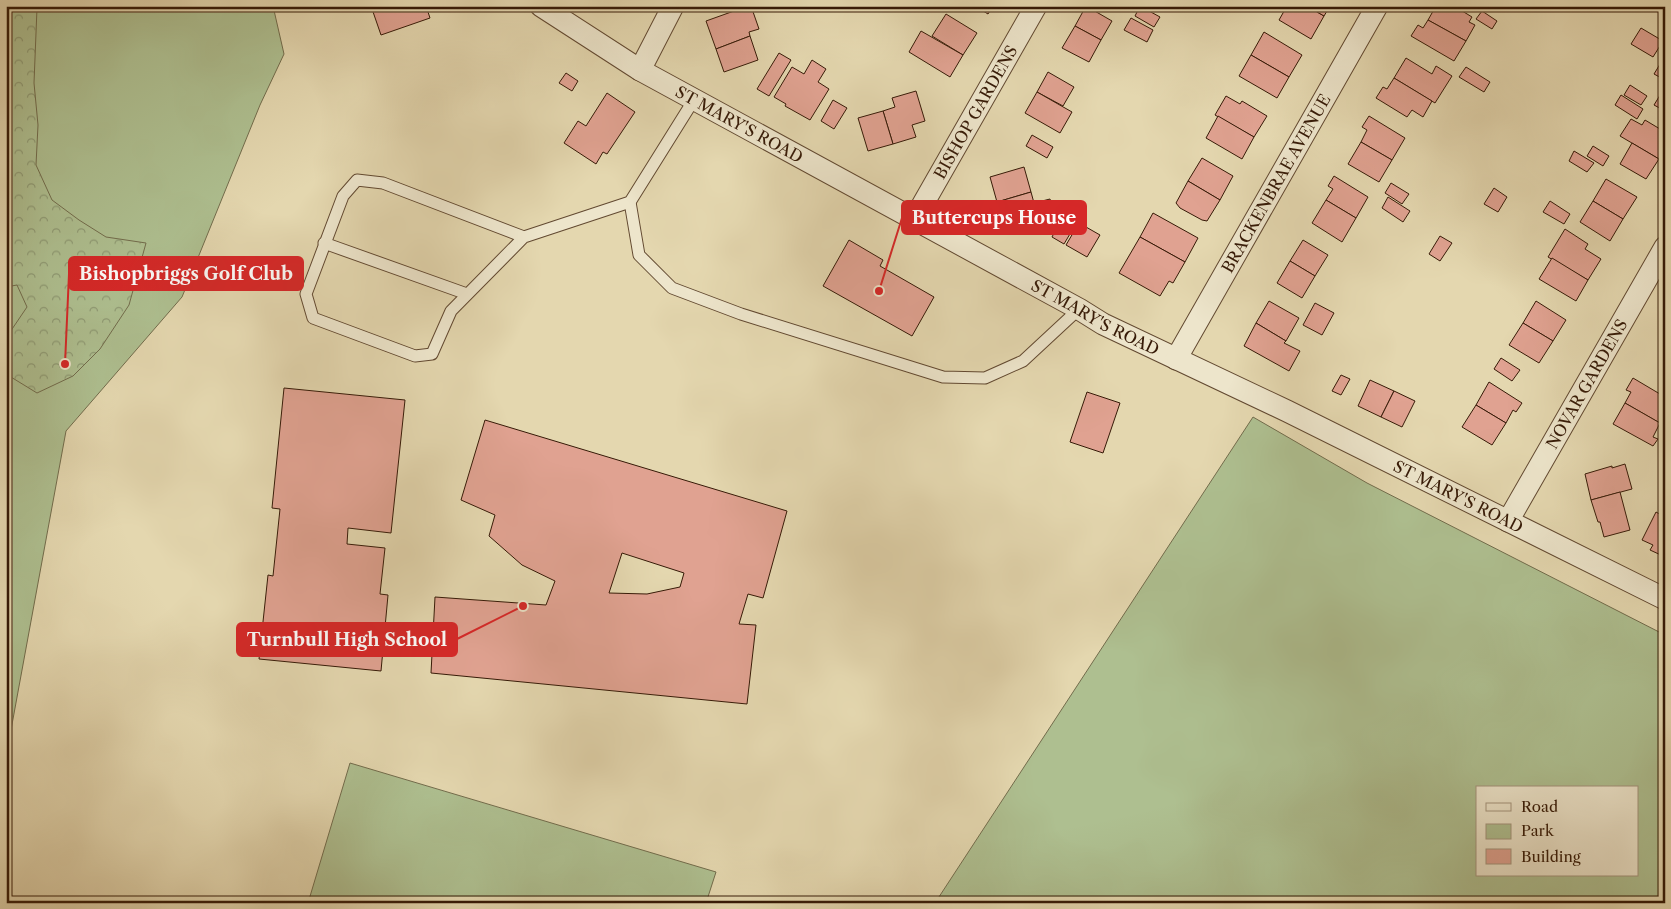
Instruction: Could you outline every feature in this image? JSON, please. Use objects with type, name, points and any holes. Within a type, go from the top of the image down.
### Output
[{"type":"street","name":"ST MARY'S ROAD","points":[[541,6],[640,70],[914,218],[1103,324],[1287,411],[1665,599]]},
{"type":"street","points":[[640,70],[673,6]]},
{"type":"street","name":"BISHOP GARDENS","points":[[914,218],[1036,6]]},
{"type":"street","name":"BRACKENBRAE AVENUE","points":[[1176,360],[1377,6]]},
{"type":"street","name":"NOVAR GARDENS","points":[[1508,521],[1665,247]]},
{"type":"lane","points":[[524,237],[383,183],[358,180],[343,196],[306,294],[313,318],[415,356],[432,354],[451,311],[524,237],[630,202],[694,98]]},
{"type":"lane","points":[[630,202],[639,255],[672,288],[741,314],[943,377],[985,378],[1023,361],[1079,309]]},
{"type":"lane","points":[[324,243],[467,294]]},
{"type":"lane","points":[[1661,903],[1665,898]]},
{"type":"green space","points":[[6,6],[273,6],[284,54],[260,105],[182,297],[66,431],[6,757]]},
{"type":"green space","points":[[6,6],[35,6],[37,8],[34,83],[38,125],[36,165],[52,200],[106,237],[146,243],[129,305],[100,349],[73,376],[37,393],[6,374],[6,338],[27,307],[17,285],[6,287]]},
{"type":"green space","points":[[1253,417],[1367,483],[1665,635],[1665,903],[935,903]]},
{"type":"green space","points":[[350,763],[716,872],[706,903],[308,903]]},
{"type":"building","points":[[371,6],[426,6],[430,18],[381,35]]},
{"type":"building","points":[[751,6],[759,29],[749,32],[750,36],[716,49],[706,21]]},
{"type":"building","points":[[975,6],[993,6],[988,14]]},
{"type":"building","points":[[1086,6],[1112,21],[1101,40],[1075,26]]},
{"type":"building","points":[[1140,6],[1160,17],[1154,27],[1135,16]]},
{"type":"building","points":[[1287,6],[1307,6],[1324,16],[1311,39],[1279,20]]},
{"type":"building","points":[[1307,6],[1330,6],[1324,16]]},
{"type":"building","points":[[1436,6],[1454,6],[1472,17],[1469,22],[1475,25],[1466,41],[1428,20]]},
{"type":"building","points":[[1482,11],[1497,21],[1492,29],[1476,19]]},
{"type":"building","points":[[946,14],[977,33],[963,55],[932,36]]},
{"type":"building","points":[[1131,18],[1153,30],[1147,42],[1124,30]]},
{"type":"building","points":[[1428,20],[1466,41],[1454,61],[1411,36],[1418,25],[1423,28]]},
{"type":"building","points":[[1075,26],[1101,40],[1089,62],[1062,48]]},
{"type":"building","points":[[1641,28],[1663,41],[1653,57],[1631,44]]},
{"type":"building","points":[[921,31],[963,55],[950,77],[909,52]]},
{"type":"building","points":[[1264,32],[1302,55],[1289,77],[1251,55]]},
{"type":"building","points":[[750,36],[758,60],[724,72],[716,49]]},
{"type":"building","points":[[779,53],[791,60],[769,96],[757,89]]},
{"type":"building","points":[[1251,55],[1289,77],[1277,98],[1239,76]]},
{"type":"building","points":[[1665,56],[1665,80],[1654,74]]},
{"type":"building","points":[[1406,58],[1432,74],[1436,66],[1452,76],[1435,103],[1394,78]]},
{"type":"building","points":[[812,60],[826,69],[818,82],[829,89],[810,120],[785,106],[786,104],[774,97],[792,67],[804,74]]},
{"type":"building","points":[[1466,67],[1490,82],[1484,92],[1459,77]]},
{"type":"building","points":[[1048,72],[1074,87],[1063,106],[1037,92]]},
{"type":"building","points":[[566,73],[578,81],[572,91],[559,83]]},
{"type":"building","points":[[1394,78],[1432,101],[1423,117],[1412,110],[1407,117],[1376,98],[1383,87],[1387,89]]},
{"type":"building","points":[[1630,85],[1647,96],[1641,105],[1624,95]]},
{"type":"building","points":[[1665,87],[1665,111],[1654,105]]},
{"type":"building","points":[[916,91],[925,121],[912,125],[916,137],[893,144],[883,111],[895,107],[892,98]]},
{"type":"building","points":[[1037,92],[1072,112],[1060,133],[1025,113]]},
{"type":"building","points":[[607,93],[635,112],[607,154],[603,152],[596,164],[564,143],[578,121],[586,126]]},
{"type":"building","points":[[1621,95],[1643,109],[1637,119],[1615,105]]},
{"type":"building","points":[[1226,96],[1240,104],[1242,101],[1267,116],[1254,137],[1215,115]]},
{"type":"building","points":[[833,100],[847,108],[834,129],[821,121]]},
{"type":"building","points":[[883,111],[893,144],[868,151],[858,118]]},
{"type":"building","points":[[1218,116],[1254,137],[1242,159],[1206,138]]},
{"type":"building","points":[[1369,116],[1405,138],[1392,160],[1361,142],[1367,130],[1362,127]]},
{"type":"building","points":[[1631,119],[1642,125],[1645,120],[1665,132],[1665,149],[1659,159],[1620,136]]},
{"type":"building","points":[[1032,135],[1053,147],[1047,158],[1026,146]]},
{"type":"building","points":[[1361,142],[1392,160],[1379,182],[1348,164]]},
{"type":"building","points":[[1632,143],[1659,159],[1646,179],[1620,164]]},
{"type":"building","points":[[1593,146],[1609,156],[1603,166],[1587,156]]},
{"type":"building","points":[[1574,151],[1594,163],[1587,172],[1569,161]]},
{"type":"building","points":[[1202,158],[1233,176],[1220,200],[1188,181]]},
{"type":"building","points":[[1024,167],[1031,192],[997,202],[990,177]]},
{"type":"building","points":[[1334,176],[1368,197],[1356,218],[1326,200],[1333,189],[1328,186]]},
{"type":"building","points":[[1606,179],[1637,197],[1623,219],[1593,201]]},
{"type":"building","points":[[1188,181],[1220,200],[1207,221],[1180,208],[1176,203]]},
{"type":"building","points":[[1391,183],[1409,194],[1402,204],[1385,193]]},
{"type":"building","points":[[1494,188],[1507,197],[1498,212],[1484,204]]},
{"type":"building","points":[[1031,192],[1034,203],[1050,199],[1057,224],[1038,229],[1035,219],[1004,227],[997,202]]},
{"type":"building","points":[[1388,197],[1410,211],[1403,222],[1382,208]]},
{"type":"building","points":[[1326,200],[1356,218],[1342,242],[1312,223]]},
{"type":"building","points":[[1550,201],[1570,214],[1564,224],[1543,212]]},
{"type":"building","points":[[1593,201],[1623,219],[1610,241],[1580,222]]},
{"type":"building","points":[[1153,213],[1198,238],[1185,262],[1140,237]]},
{"type":"building","points":[[1064,214],[1077,222],[1064,244],[1052,237]]},
{"type":"building","points":[[1079,223],[1100,235],[1087,257],[1066,245]]},
{"type":"building","points":[[1565,229],[1588,244],[1585,249],[1601,259],[1588,280],[1548,257]]},
{"type":"building","points":[[1440,236],[1452,243],[1440,261],[1429,254]]},
{"type":"building","points":[[1140,237],[1185,262],[1173,283],[1169,281],[1160,296],[1119,273]]},
{"type":"building","points":[[849,240],[883,260],[880,266],[934,297],[912,336],[823,286]]},
{"type":"building","points":[[1303,240],[1328,255],[1315,276],[1290,261]]},
{"type":"building","points":[[1552,258],[1588,280],[1576,301],[1539,279]]},
{"type":"building","points":[[1290,261],[1315,276],[1302,298],[1277,283]]},
{"type":"building","points":[[1269,301],[1299,318],[1286,341],[1256,323]]},
{"type":"building","points":[[1536,301],[1566,320],[1553,341],[1523,323]]},
{"type":"building","points":[[1315,303],[1334,313],[1322,335],[1303,325]]},
{"type":"building","points":[[1256,323],[1286,341],[1284,343],[1300,351],[1289,371],[1244,346]]},
{"type":"building","points":[[1523,323],[1553,341],[1539,363],[1509,345]]},
{"type":"building","points":[[1501,358],[1520,370],[1512,381],[1494,369]]},
{"type":"building","points":[[1341,375],[1350,379],[1341,395],[1332,391]]},
{"type":"building","points":[[1633,378],[1665,397],[1665,426],[1625,403],[1631,392],[1626,390]]},
{"type":"building","points":[[1370,380],[1394,391],[1381,417],[1358,406]]},
{"type":"building","points":[[1489,382],[1522,403],[1516,412],[1513,410],[1506,423],[1476,405]]},
{"type":"building","points":[[284,388],[405,400],[391,533],[348,528],[347,544],[385,548],[380,594],[388,595],[381,671],[259,659],[268,575],[273,576],[280,509],[272,508]]},
{"type":"building","points":[[1394,391],[1415,401],[1402,427],[1381,417]]},
{"type":"building","points":[[1087,392],[1120,403],[1103,453],[1070,442]]},
{"type":"building","points":[[1625,403],[1660,423],[1653,437],[1658,439],[1653,446],[1613,424]]},
{"type":"building","points":[[1476,405],[1506,423],[1492,445],[1462,427]]},
{"type":"building","points":[[485,420],[787,511],[763,598],[748,594],[739,624],[756,625],[747,704],[431,673],[435,597],[546,605],[555,581],[522,565],[489,536],[495,515],[461,500]],"holes":[[[622,553],[684,573],[680,587],[647,594],[609,593]]]},
{"type":"building","points":[[1625,464],[1632,489],[1591,500],[1585,474]]},
{"type":"building","points":[[1620,492],[1630,530],[1604,537],[1591,500]]},
{"type":"building","points":[[1656,512],[1665,517],[1665,553],[1663,556],[1650,550],[1653,545],[1642,540]]},
{"type":"place","name":"Buttercups House","points":[[879,291]]},
{"type":"place","name":"Bishopbriggs Golf Club","points":[[65,364]]},
{"type":"place","name":"Turnbull High School","points":[[523,606]]}]
